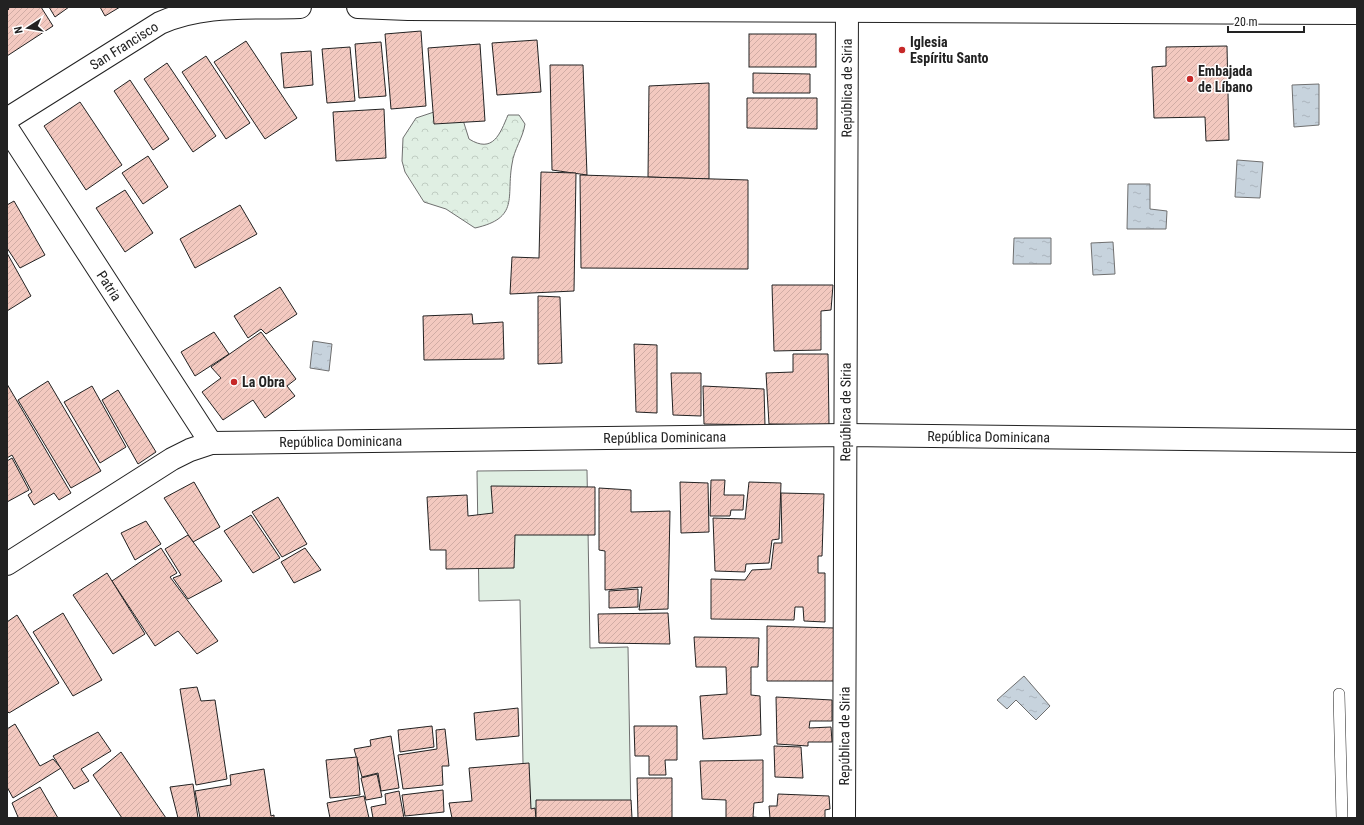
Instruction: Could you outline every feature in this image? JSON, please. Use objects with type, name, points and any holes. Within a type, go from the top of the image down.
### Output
[{"type":"street","name":"San Francisco","points":[[7,119],[160,23],[177,15],[200,10],[300,7]]},
{"type":"street","points":[[358,7],[1357,13]]},
{"type":"street","name":"República de Siria","points":[[844,818],[847,9]]},
{"type":"street","name":"Patria","points":[[7,128],[211,443]]},
{"type":"street","name":"República Dominicana","points":[[7,564],[172,459],[190,450],[211,443],[846,435],[1357,442]]},
{"type":"lane","points":[[1339,694],[1342,818]]},
{"type":"green space","points":[[434,112],[463,120],[469,139],[477,143],[484,144],[490,143],[494,140],[502,129],[508,115],[519,115],[525,124],[513,159],[508,205],[505,212],[499,218],[489,224],[475,228],[446,209],[424,202],[405,172],[402,161],[403,138],[416,118]]},
{"type":"green space","points":[[587,470],[590,648],[628,647],[631,818],[524,818],[520,600],[479,601],[477,471]]},
{"type":"water","points":[[1319,84],[1319,125],[1294,127],[1292,85]]},
{"type":"water","points":[[1237,160],[1263,162],[1260,198],[1235,197]]},
{"type":"water","points":[[1128,184],[1150,184],[1150,209],[1167,211],[1166,229],[1127,229]]},
{"type":"water","points":[[1014,238],[1051,238],[1051,264],[1013,264]]},
{"type":"water","points":[[1113,242],[1115,274],[1093,275],[1091,243]]},
{"type":"water","points":[[313,341],[332,344],[329,371],[310,368]]},
{"type":"water","points":[[1024,676],[1050,706],[1036,720],[1016,700],[1007,709],[997,700]]},
{"type":"building","points":[[7,7],[41,7],[53,26],[7,56],[7,11],[9,9]]},
{"type":"building","points":[[49,7],[69,7],[55,17]]},
{"type":"building","points":[[100,7],[120,7],[105,16]]},
{"type":"building","points":[[421,31],[426,106],[391,109],[385,34]]},
{"type":"building","points":[[749,34],[816,34],[816,67],[749,67]]},
{"type":"building","points":[[537,40],[541,92],[497,95],[492,43]]},
{"type":"building","points":[[246,41],[297,118],[265,139],[214,62]]},
{"type":"building","points":[[381,42],[386,96],[359,98],[355,44]]},
{"type":"building","points":[[480,44],[485,121],[434,124],[428,48]]},
{"type":"building","points":[[1227,46],[1229,140],[1206,141],[1205,117],[1154,118],[1152,67],[1166,66],[1166,47]]},
{"type":"building","points":[[350,47],[355,101],[327,103],[322,49]]},
{"type":"building","points":[[311,51],[313,85],[284,88],[281,53]]},
{"type":"building","points":[[206,56],[250,123],[226,139],[182,72]]},
{"type":"building","points":[[167,63],[216,136],[193,152],[144,79]]},
{"type":"building","points":[[550,65],[583,65],[587,175],[552,170]]},
{"type":"building","points":[[753,73],[810,74],[810,93],[753,93]]},
{"type":"building","points":[[130,80],[169,139],[153,150],[114,91]]},
{"type":"building","points":[[709,83],[709,179],[648,177],[649,86]]},
{"type":"building","points":[[747,98],[817,98],[817,129],[747,128]]},
{"type":"building","points":[[80,102],[122,165],[86,190],[44,126]]},
{"type":"building","points":[[384,109],[386,158],[336,161],[333,112]]},
{"type":"building","points":[[148,156],[168,187],[143,204],[122,173]]},
{"type":"building","points":[[541,172],[576,173],[574,291],[510,294],[512,257],[539,258]]},
{"type":"building","points":[[580,175],[748,180],[748,269],[581,268]]},
{"type":"building","points":[[125,190],[153,233],[125,252],[96,208]]},
{"type":"building","points":[[14,201],[45,255],[20,268],[7,248],[7,205]]},
{"type":"building","points":[[240,205],[257,234],[195,268],[180,239]]},
{"type":"building","points":[[7,253],[31,296],[7,311]]},
{"type":"building","points":[[772,285],[833,285],[831,310],[821,311],[821,350],[774,351]]},
{"type":"building","points":[[280,287],[297,314],[266,334],[261,329],[248,338],[234,316]]},
{"type":"building","points":[[538,296],[560,297],[562,363],[538,364]]},
{"type":"building","points":[[472,314],[473,324],[503,322],[504,359],[424,360],[423,316]]},
{"type":"building","points":[[214,332],[229,354],[195,376],[181,352]]},
{"type":"building","points":[[261,332],[296,379],[287,386],[295,396],[265,418],[253,400],[223,420],[202,392],[221,378],[211,367]]},
{"type":"building","points":[[634,344],[657,345],[657,413],[636,412]]},
{"type":"building","points":[[793,354],[828,354],[829,425],[769,424],[766,373],[793,372]]},
{"type":"building","points":[[671,373],[701,373],[701,416],[673,415]]},
{"type":"building","points":[[48,381],[101,471],[71,488],[18,400]]},
{"type":"building","points":[[7,384],[71,493],[59,500],[54,493],[34,505],[28,495],[32,492],[12,455],[7,458]]},
{"type":"building","points":[[92,386],[126,447],[100,463],[64,402]]},
{"type":"building","points":[[703,386],[764,389],[765,425],[704,424]]},
{"type":"building","points":[[118,390],[156,452],[138,464],[102,400]]},
{"type":"building","points":[[12,458],[29,490],[7,502],[7,461]]},
{"type":"building","points":[[711,480],[725,480],[724,495],[744,495],[743,510],[731,510],[730,516],[710,516]]},
{"type":"building","points":[[194,482],[220,527],[193,542],[164,498]]},
{"type":"building","points":[[680,482],[708,483],[709,532],[681,533]]},
{"type":"building","points":[[749,482],[781,483],[779,539],[772,540],[769,563],[746,564],[745,572],[715,571],[713,518],[745,519]]},
{"type":"building","points":[[491,486],[595,487],[595,535],[515,535],[514,568],[446,569],[446,550],[430,550],[427,497],[467,495],[468,516],[493,513]]},
{"type":"building","points":[[599,488],[631,490],[631,512],[670,511],[668,609],[639,610],[642,587],[605,590],[605,551],[599,550]]},
{"type":"building","points":[[781,493],[824,494],[822,556],[818,556],[818,573],[825,573],[825,622],[804,621],[803,607],[795,607],[794,620],[711,619],[711,579],[745,580],[752,570],[771,569],[774,543],[782,543]]},
{"type":"building","points":[[278,497],[307,544],[282,557],[252,512]]},
{"type":"building","points":[[251,515],[280,558],[253,573],[224,531]]},
{"type":"building","points":[[146,521],[161,544],[135,560],[121,533]]},
{"type":"building","points":[[188,535],[222,581],[188,599],[173,578],[181,575],[165,549]]},
{"type":"building","points":[[161,548],[177,573],[170,577],[218,641],[197,654],[178,631],[155,646],[112,581]]},
{"type":"building","points":[[305,548],[321,570],[294,583],[281,562]]},
{"type":"building","points":[[107,573],[145,634],[113,654],[73,595]]},
{"type":"building","points":[[638,589],[638,607],[609,608],[609,591]]},
{"type":"building","points":[[63,613],[102,680],[73,696],[33,632]]},
{"type":"building","points":[[668,613],[670,644],[599,643],[598,614]]},
{"type":"building","points":[[17,615],[59,683],[9,713],[7,711],[7,622]]},
{"type":"building","points":[[767,626],[834,628],[834,681],[767,681]]},
{"type":"building","points":[[694,637],[759,638],[758,667],[751,667],[751,695],[760,696],[761,735],[703,739],[700,696],[727,694],[726,667],[696,667]]},
{"type":"building","points":[[197,687],[201,701],[215,700],[227,779],[196,785],[180,689]]},
{"type":"building","points":[[776,697],[832,700],[832,721],[810,721],[809,728],[831,727],[832,742],[808,742],[808,746],[777,744]]},
{"type":"building","points":[[518,708],[519,736],[476,740],[474,713]]},
{"type":"building","points":[[15,724],[40,766],[53,759],[61,768],[13,798],[7,787],[7,729]]},
{"type":"building","points":[[432,726],[434,747],[400,752],[398,730]]},
{"type":"building","points":[[634,726],[677,726],[677,760],[665,760],[666,775],[649,775],[649,756],[635,756]]},
{"type":"building","points":[[445,729],[449,766],[442,766],[443,785],[403,789],[398,755],[437,749],[436,730]]},
{"type":"building","points":[[98,732],[111,751],[81,769],[89,781],[74,789],[53,756]]},
{"type":"building","points":[[391,736],[399,788],[381,791],[378,773],[362,777],[354,749],[371,746],[370,740]]},
{"type":"building","points":[[774,746],[801,747],[803,778],[775,777]]},
{"type":"building","points":[[121,752],[166,818],[122,818],[93,775]]},
{"type":"building","points":[[357,757],[360,795],[330,798],[326,760]]},
{"type":"building","points":[[763,760],[763,802],[754,803],[753,817],[762,818],[726,818],[726,800],[702,799],[700,761]]},
{"type":"building","points":[[529,763],[531,809],[535,808],[536,818],[452,818],[449,803],[472,801],[469,768]]},
{"type":"building","points":[[264,769],[271,816],[274,815],[274,818],[200,818],[195,791],[231,785],[230,775]]},
{"type":"building","points":[[377,774],[382,797],[366,800],[361,778]]},
{"type":"building","points":[[637,778],[672,778],[672,818],[638,818]]},
{"type":"building","points":[[193,784],[198,818],[178,818],[170,787]]},
{"type":"building","points":[[40,787],[58,818],[16,818],[18,817],[12,803]]},
{"type":"building","points":[[443,790],[444,812],[405,816],[402,795]]},
{"type":"building","points":[[399,791],[404,818],[373,818],[371,807],[386,804],[385,794]]},
{"type":"building","points":[[778,794],[829,796],[830,809],[825,810],[825,818],[770,818],[769,806],[777,806]]},
{"type":"building","points":[[364,796],[369,818],[330,818],[327,803]]},
{"type":"building","points":[[536,800],[631,800],[632,818],[536,818]]},
{"type":"place","name":"Iglesia Espíritu Santo","points":[[902,50]]},
{"type":"place","name":"Embajada de Líbano","points":[[1190,79]]},
{"type":"place","name":"La Obra","points":[[234,382]]}]
